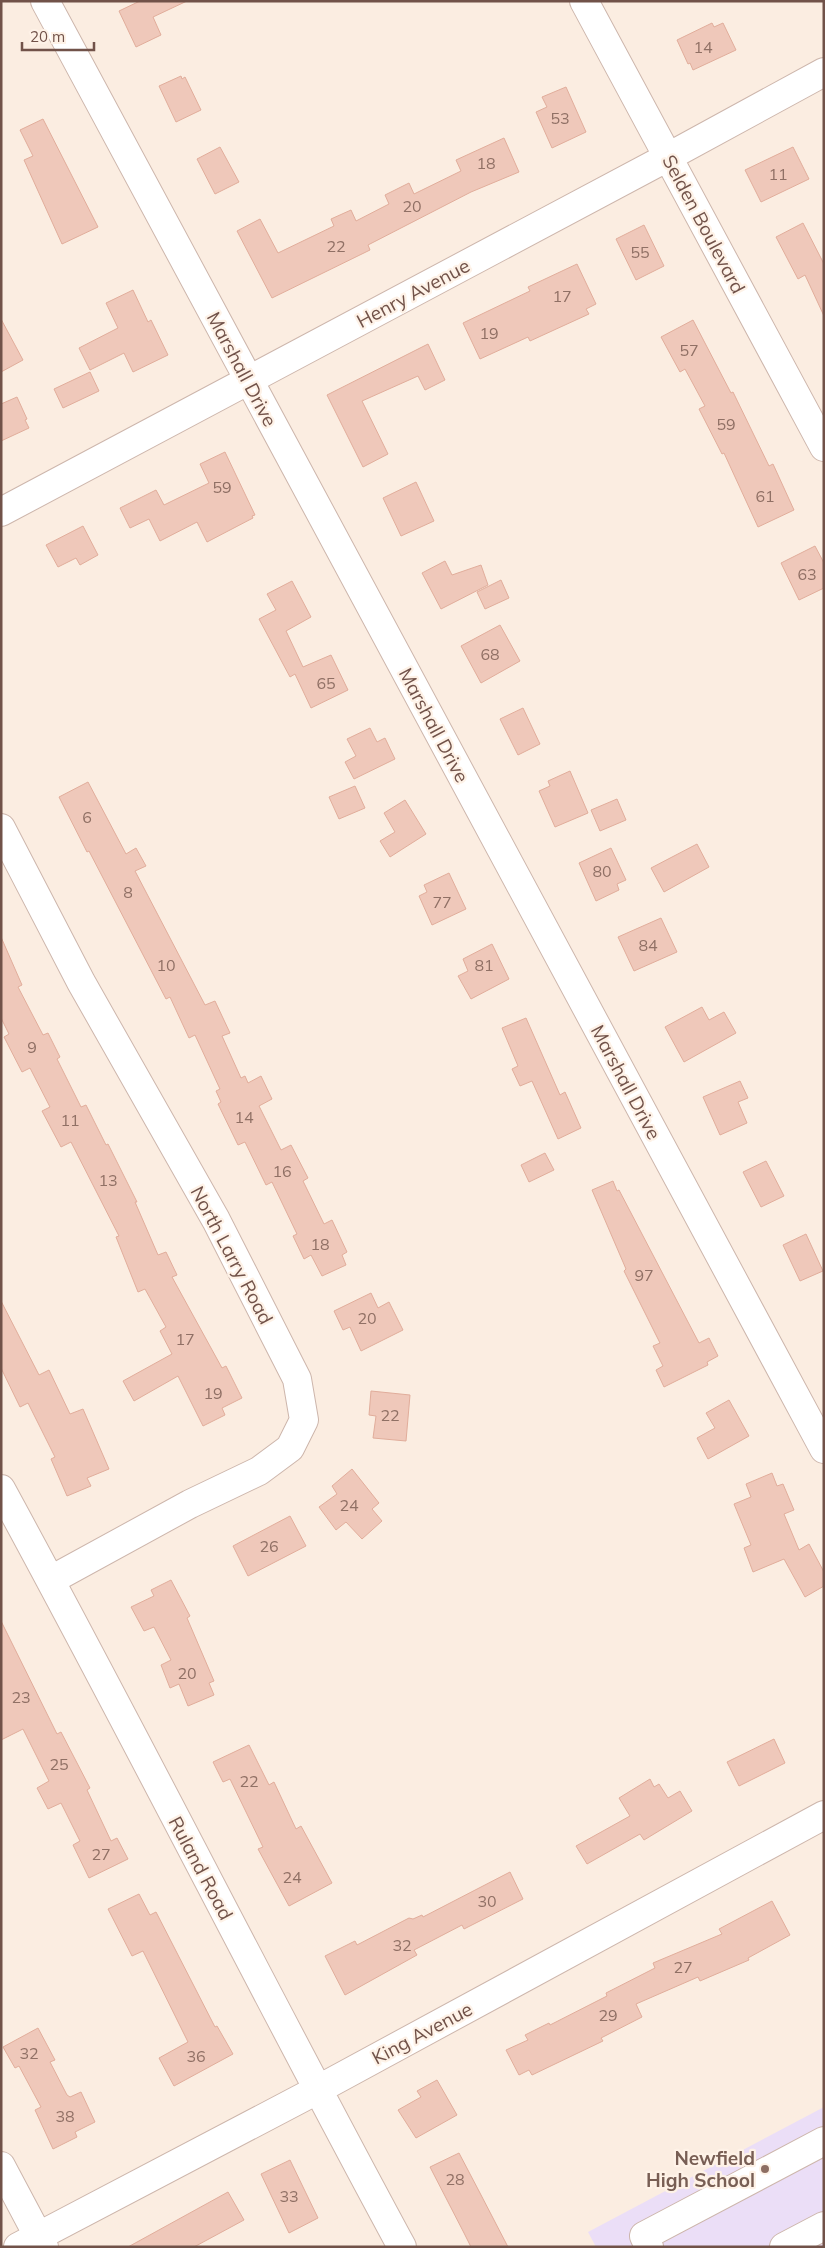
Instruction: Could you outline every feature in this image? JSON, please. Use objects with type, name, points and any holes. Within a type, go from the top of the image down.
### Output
[{"type":"street","name":"Marshall Drive","points":[[45,1],[248,382],[824,1449]]},
{"type":"street","name":"Selden Boulevard","points":[[584,1],[824,447]]},
{"type":"street","name":"Henry Avenue","points":[[1,512],[248,382],[824,72]]},
{"type":"street","name":"North Larry Road","points":[[1,828],[81,982],[216,1220],[297,1379],[304,1420],[290,1448],[259,1471],[190,1504],[51,1580]]},
{"type":"street","name":"Ruland Road","points":[[1,1489],[51,1580],[317,2090],[402,2247]]},
{"type":"street","name":"King Avenue","points":[[34,2243],[824,1816]]},
{"type":"street","points":[[649,2247],[644,2236],[824,2141]]},
{"type":"street","points":[[1,2166],[34,2243]]},
{"type":"street","points":[[784,2247],[824,2226]]},
{"type":"shaded area","name":"Newfield High School","points":[[824,2107],[824,2247],[596,2247],[588,2232]]},
{"type":"building","points":[[140,1],[187,1],[153,17],[161,35],[136,47],[119,11]]},
{"type":"building","points":[[712,23],[714,27],[723,23],[736,50],[693,70],[690,63],[688,64],[677,40]]},
{"type":"building","points":[[181,76],[182,79],[185,77],[201,110],[176,122],[159,86]]},
{"type":"building","points":[[566,87],[586,132],[552,148],[536,112],[547,107],[542,97]]},
{"type":"building","points":[[43,119],[98,227],[62,244],[24,160],[33,156],[20,130]]},
{"type":"building","points":[[504,138],[519,172],[471,192],[368,245],[370,250],[272,298],[237,231],[260,219],[278,253],[334,226],[331,219],[351,210],[356,221],[389,204],[385,195],[409,183],[414,194],[461,171],[456,160]]},
{"type":"building","points":[[220,147],[239,182],[215,194],[197,159]]},
{"type":"building","points":[[793,147],[809,179],[761,202],[745,170]]},
{"type":"building","points":[[803,223],[824,264],[824,316],[805,275],[798,279],[776,237]]},
{"type":"building","points":[[644,225],[664,266],[636,280],[616,239]]},
{"type":"building","points":[[577,264],[596,304],[586,309],[589,314],[530,341],[528,337],[480,359],[463,323],[530,291],[528,287]]},
{"type":"building","points":[[133,290],[148,322],[151,320],[168,355],[133,372],[124,353],[90,370],[79,348],[118,328],[106,303]]},
{"type":"building","points":[[1,319],[23,360],[1,372]]},
{"type":"building","points":[[693,320],[731,393],[733,392],[769,466],[773,464],[794,510],[758,527],[724,453],[722,454],[699,409],[705,406],[685,369],[680,372],[661,337]]},
{"type":"building","points":[[428,344],[445,380],[425,390],[418,376],[362,401],[388,454],[363,467],[327,395]]},
{"type":"building","points":[[90,372],[99,391],[63,408],[54,389]]},
{"type":"building","points":[[17,397],[29,428],[1,441],[1,404]]},
{"type":"building","points":[[225,452],[255,515],[252,516],[253,518],[207,542],[197,522],[160,541],[149,519],[130,528],[120,508],[156,490],[164,505],[209,483],[200,464]]},
{"type":"building","points":[[416,482],[434,521],[401,536],[383,498]]},
{"type":"building","points":[[83,526],[98,555],[80,565],[76,558],[58,567],[46,545]]},
{"type":"building","points":[[815,546],[824,563],[824,588],[799,600],[781,563]]},
{"type":"building","points":[[445,561],[452,575],[481,565],[488,585],[441,609],[422,573]]},
{"type":"building","points":[[501,580],[509,598],[485,609],[477,592]]},
{"type":"building","points":[[292,581],[311,617],[286,631],[303,667],[331,655],[348,690],[311,708],[295,674],[290,677],[259,619],[276,610],[267,594]]},
{"type":"building","points":[[500,625],[520,661],[481,683],[461,646]]},
{"type":"building","points":[[523,708],[540,744],[518,755],[500,719]]},
{"type":"building","points":[[370,728],[377,742],[385,738],[395,759],[354,779],[345,762],[356,756],[347,739]]},
{"type":"building","points":[[570,771],[588,813],[555,827],[539,791],[550,786],[548,781]]},
{"type":"building","points":[[88,782],[126,854],[136,848],[146,866],[135,871],[205,1005],[215,1001],[230,1033],[222,1036],[241,1078],[245,1076],[248,1083],[261,1076],[272,1099],[259,1106],[281,1150],[291,1145],[308,1178],[303,1181],[324,1224],[332,1220],[347,1252],[342,1255],[346,1265],[322,1276],[311,1255],[304,1259],[293,1236],[297,1234],[272,1182],[266,1185],[245,1142],[238,1145],[218,1104],[221,1102],[216,1091],[220,1089],[195,1035],[189,1038],[170,997],[166,999],[59,797]]},
{"type":"building","points":[[355,786],[365,808],[339,819],[329,797]]},
{"type":"building","points":[[617,799],[626,820],[600,831],[591,810]]},
{"type":"building","points":[[405,800],[426,834],[390,857],[380,841],[395,832],[384,813]]},
{"type":"building","points":[[697,844],[709,867],[664,892],[651,868]]},
{"type":"building","points":[[611,848],[626,880],[617,884],[619,890],[596,901],[579,863]]},
{"type":"building","points":[[449,873],[466,909],[432,925],[419,896],[427,892],[424,885]]},
{"type":"building","points":[[661,918],[677,952],[634,971],[618,937]]},
{"type":"building","points":[[1,937],[22,985],[18,987],[43,1035],[48,1033],[60,1057],[57,1059],[81,1107],[86,1105],[106,1145],[108,1144],[137,1202],[135,1202],[158,1255],[166,1252],[177,1275],[172,1277],[222,1368],[226,1366],[242,1398],[222,1408],[225,1415],[203,1426],[178,1376],[134,1401],[123,1381],[172,1354],[160,1331],[166,1327],[145,1289],[138,1292],[116,1237],[119,1236],[71,1142],[61,1147],[42,1111],[50,1107],[30,1068],[22,1072],[4,1037],[9,1034],[1,1018]]},
{"type":"building","points":[[492,944],[509,979],[471,999],[458,976],[468,971],[463,959]]},
{"type":"building","points":[[702,1007],[709,1020],[724,1012],[736,1033],[684,1062],[665,1027]]},
{"type":"building","points":[[526,1018],[560,1095],[565,1092],[581,1128],[558,1139],[532,1081],[520,1086],[512,1069],[518,1066],[502,1028]]},
{"type":"building","points":[[740,1081],[748,1098],[738,1102],[747,1123],[720,1135],[703,1097]]},
{"type":"building","points":[[545,1153],[554,1170],[529,1182],[521,1165]]},
{"type":"building","points":[[766,1161],[784,1196],[761,1207],[743,1172]]},
{"type":"building","points":[[613,1181],[699,1343],[709,1338],[718,1356],[707,1362],[708,1365],[664,1387],[656,1370],[663,1366],[653,1346],[660,1343],[624,1271],[626,1269],[592,1190]]},
{"type":"building","points":[[806,1234],[823,1271],[800,1281],[783,1245]]},
{"type":"building","points":[[371,1293],[378,1308],[389,1302],[403,1330],[361,1351],[350,1327],[343,1330],[334,1311]]},
{"type":"building","points":[[1,1301],[39,1375],[49,1370],[70,1414],[83,1409],[109,1469],[87,1478],[91,1486],[67,1496],[51,1459],[55,1457],[28,1403],[20,1407],[1,1368]]},
{"type":"building","points":[[371,1391],[410,1395],[406,1441],[373,1438],[376,1416],[369,1415]]},
{"type":"building","points":[[729,1400],[749,1436],[708,1459],[697,1438],[715,1428],[706,1413]]},
{"type":"building","points":[[352,1469],[379,1503],[372,1509],[382,1521],[362,1539],[346,1522],[336,1530],[319,1507],[337,1494],[332,1486]]},
{"type":"building","points":[[772,1473],[777,1486],[783,1484],[794,1510],[784,1514],[799,1550],[809,1544],[824,1572],[824,1586],[805,1597],[784,1559],[753,1572],[744,1548],[751,1545],[734,1504],[751,1497],[746,1484]]},
{"type":"building","points":[[290,1516],[306,1546],[248,1576],[233,1546]]},
{"type":"building","points":[[171,1580],[190,1616],[187,1618],[214,1681],[209,1683],[214,1695],[188,1706],[179,1684],[170,1688],[161,1665],[171,1660],[154,1627],[144,1631],[131,1607],[154,1596],[151,1590]]},
{"type":"building","points":[[1,1621],[57,1734],[61,1732],[90,1788],[87,1790],[111,1841],[117,1838],[128,1859],[89,1878],[73,1845],[80,1841],[61,1803],[48,1809],[37,1788],[49,1781],[23,1729],[1,1740]]},
{"type":"building","points":[[774,1739],[785,1763],[739,1786],[727,1762]]},
{"type":"building","points":[[249,1745],[269,1785],[274,1782],[296,1829],[301,1826],[332,1883],[289,1906],[258,1849],[263,1847],[230,1779],[223,1782],[213,1762]]},
{"type":"building","points":[[650,1779],[654,1787],[659,1784],[668,1798],[680,1791],[692,1811],[644,1840],[640,1834],[587,1864],[576,1846],[630,1816],[619,1798]]},
{"type":"building","points":[[510,1872],[523,1899],[464,1929],[462,1925],[414,1950],[417,1955],[345,1995],[325,1956],[355,1941],[357,1945],[409,1918],[413,1919],[422,1915],[423,1917]]},
{"type":"building","points":[[139,1894],[150,1915],[156,1912],[215,2027],[217,2026],[233,2054],[174,2086],[159,2058],[188,2042],[143,1951],[132,1956],[108,1909]]},
{"type":"building","points":[[772,1901],[790,1935],[748,1958],[749,1960],[700,1981],[698,1977],[636,2004],[642,2017],[601,2038],[603,2041],[532,2075],[529,2070],[519,2075],[506,2050],[528,2040],[525,2035],[549,2023],[550,2025],[607,1996],[606,1993],[655,1968],[653,1963],[722,1934],[719,1929]]},
{"type":"building","points":[[38,2028],[55,2060],[50,2062],[67,2095],[70,2097],[81,2092],[95,2122],[75,2132],[77,2137],[53,2149],[35,2110],[41,2107],[19,2066],[15,2068],[3,2047]]},
{"type":"building","points":[[437,2080],[457,2115],[416,2138],[398,2110],[421,2097],[417,2091]]},
{"type":"building","points":[[459,2153],[508,2247],[471,2247],[430,2167]]},
{"type":"building","points":[[290,2160],[318,2218],[289,2233],[261,2174]]},
{"type":"building","points":[[228,2192],[244,2220],[194,2247],[128,2247]]},
{"type":"place","name":"Newfield High School","points":[[765,2169]]}]
